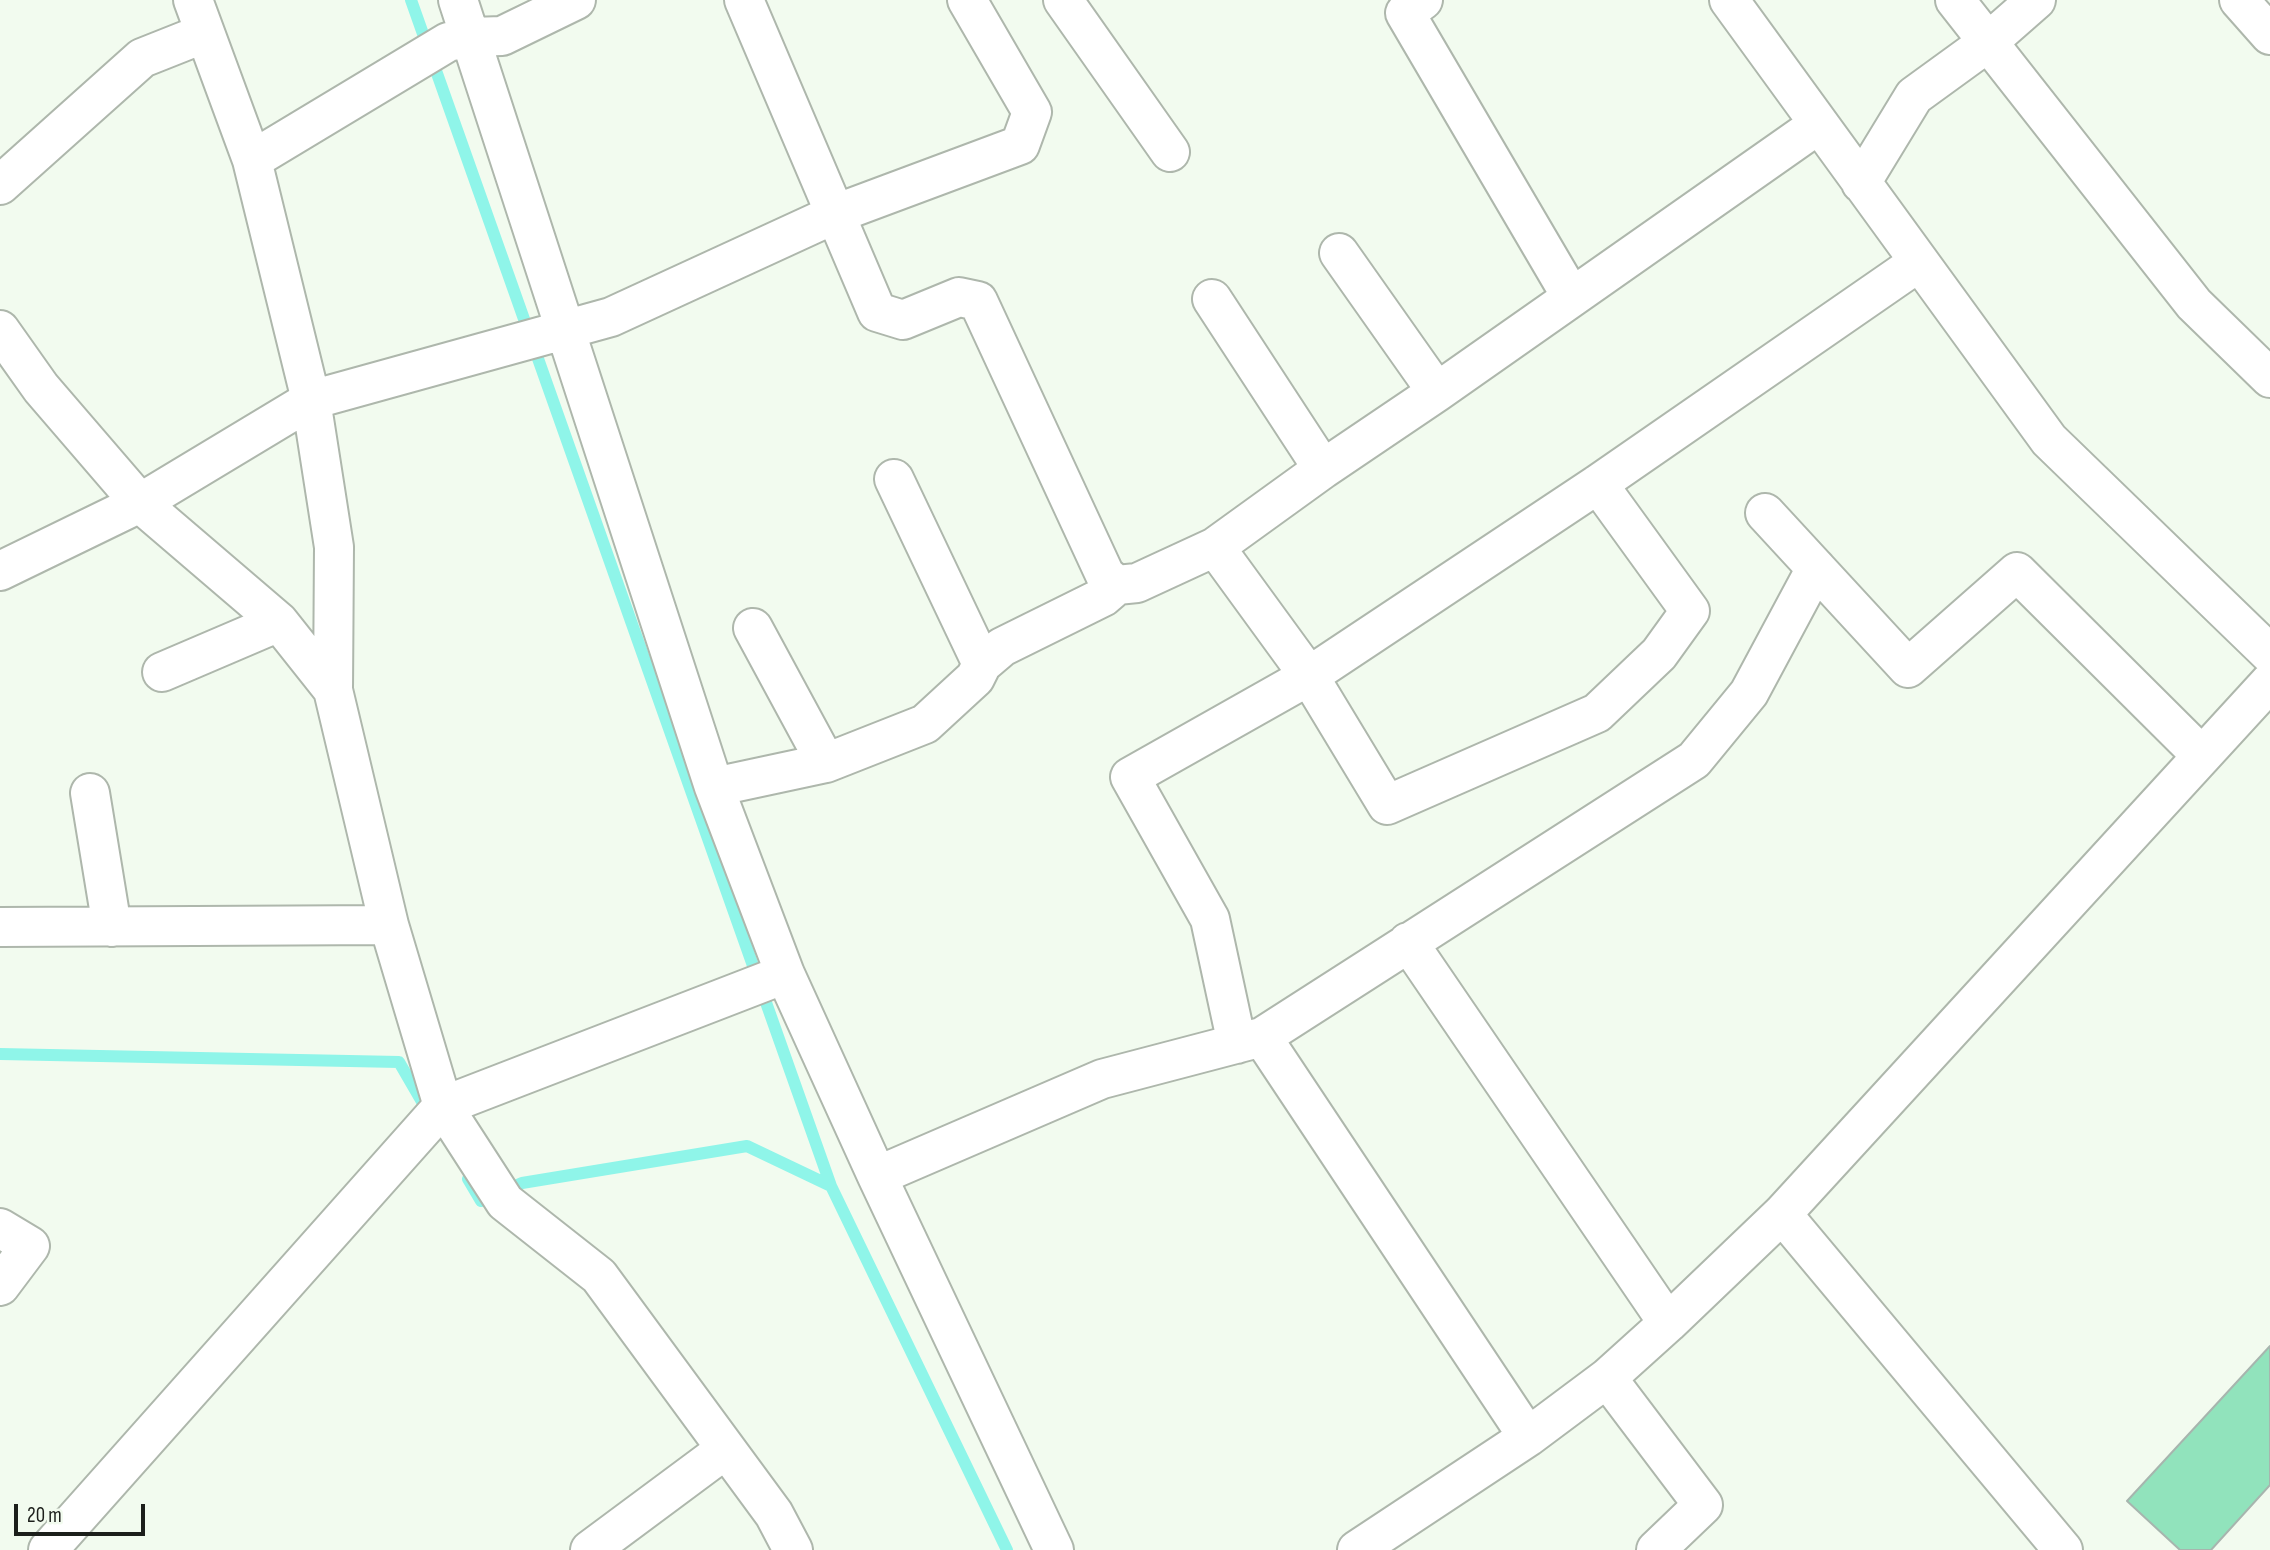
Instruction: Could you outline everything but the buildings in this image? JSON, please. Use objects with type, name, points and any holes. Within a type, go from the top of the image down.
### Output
[{"type":"street","points":[[457,0],[459,40],[561,330],[714,787],[783,975],[1054,1550]]},
{"type":"street","points":[[252,160],[381,84],[404,66],[459,40],[502,36],[576,0]]},
{"type":"street","points":[[744,0],[877,312],[903,320],[959,297],[978,301],[1105,575],[1117,585]]},
{"type":"street","points":[[0,571],[140,503],[311,400],[611,317],[835,214],[1020,145],[1031,112],[967,0]]},
{"type":"street","points":[[1063,0],[1170,152]]},
{"type":"street","points":[[1423,0],[1405,13],[1571,296]]},
{"type":"street","points":[[1357,1550],[1528,1437],[1607,1378],[1783,1214],[2202,756],[2269,679],[2049,440],[1729,0]]},
{"type":"street","points":[[1955,0],[2194,304],[2270,378]]},
{"type":"street","points":[[1861,183],[1914,96],[1987,43],[2036,0]]},
{"type":"street","points":[[2239,0],[2270,35]]},
{"type":"street","points":[[0,185],[142,58],[199,16],[252,160],[311,400],[334,547],[333,690],[389,925],[443,1106],[505,1202],[599,1276],[774,1514],[793,1550]]},
{"type":"street","points":[[714,787],[826,763],[925,724],[975,678],[982,664],[1002,647],[1103,597],[1117,585],[1137,583],[1215,547],[1819,124]]},
{"type":"street","points":[[1339,253],[1437,392]]},
{"type":"street","points":[[1528,1437],[1250,1041],[1210,919],[1130,777],[1309,676],[1598,484],[1919,262]]},
{"type":"street","points":[[1212,299],[1323,469]]},
{"type":"street","points":[[0,330],[41,388],[140,503],[279,622],[333,690]]},
{"type":"street","points":[[894,479],[982,664]]},
{"type":"street","points":[[1215,547],[1309,676],[1387,805],[1597,713],[1659,654],[1690,611],[1598,484]]},
{"type":"street","points":[[1765,513],[1908,668],[2017,572],[2202,756]]},
{"type":"street","points":[[877,1176],[1102,1079],[1250,1041],[1694,760],[1749,693],[1816,568]]},
{"type":"street","points":[[162,672],[279,622]]},
{"type":"street","points":[[754,628],[826,763]]},
{"type":"street","points":[[90,793],[112,927]]},
{"type":"street","points":[[0,927],[389,925]]},
{"type":"street","points":[[1408,942],[1668,1323]]},
{"type":"street","points":[[48,1550],[443,1106],[783,975]]},
{"type":"street","points":[[1783,1214],[2063,1550]]},
{"type":"street","points":[[0,1228],[30,1246],[0,1286]]},
{"type":"street","points":[[1607,1378],[1703,1505],[1656,1550]]},
{"type":"street","points":[[590,1550],[726,1450]]},
{"type":"waterway","points":[[411,0],[831,1186],[1007,1550]]},
{"type":"waterway","points":[[0,1054],[399,1062],[428,1112]]},
{"type":"waterway","points":[[468,1179],[481,1201],[522,1183],[747,1146],[831,1186]]}]
